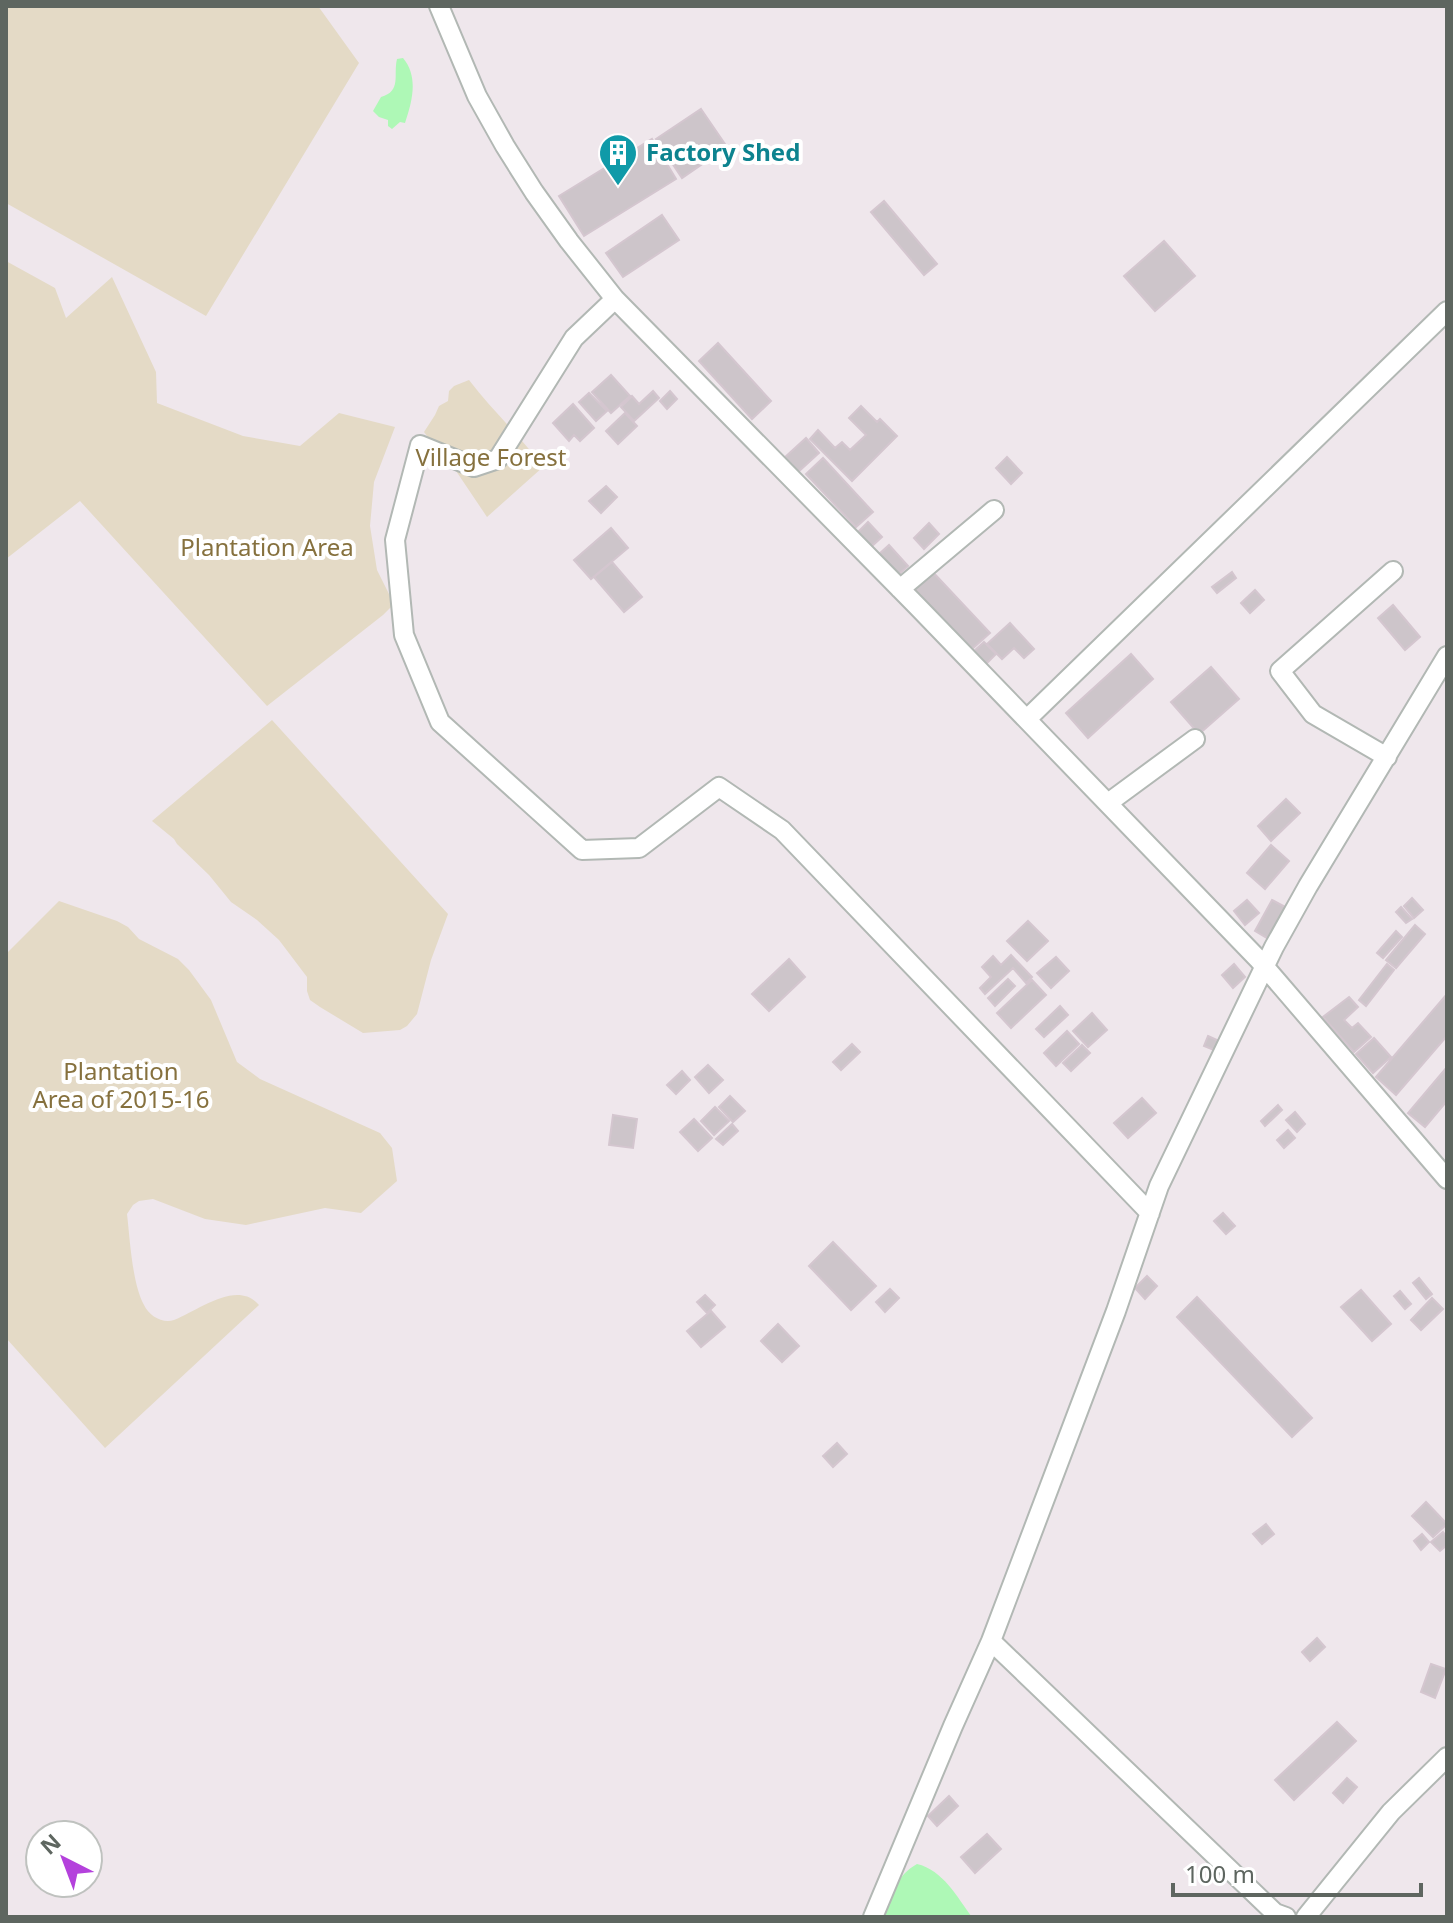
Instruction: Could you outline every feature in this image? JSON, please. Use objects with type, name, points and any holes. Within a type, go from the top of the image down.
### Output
[{"type":"street","points":[[439,6],[477,96],[505,146],[569,241],[615,299],[1027,719],[1265,968],[1447,1179]]},
{"type":"street","points":[[615,299],[574,338],[498,459],[474,467],[420,445],[395,540],[404,635],[440,722],[582,850],[639,848],[719,787],[782,830],[1150,1213]]},
{"type":"street","points":[[1027,719],[1447,311]]},
{"type":"street","points":[[900,589],[994,510]]},
{"type":"street","points":[[1387,757],[1313,714],[1280,671],[1393,571]]},
{"type":"street","points":[[873,1917],[991,1641],[1116,1311],[1159,1186],[1274,947],[1447,656]]},
{"type":"street","points":[[1108,803],[1195,739]]},
{"type":"street","points":[[991,1641],[1275,1913],[1286,1917]]},
{"type":"street","points":[[1306,1917],[1391,1812],[1447,1757]]},
{"type":"green space","points":[[6,6],[318,6],[359,63],[206,316],[6,203]]},
{"type":"green space","name":"Plantation Area","points":[[6,261],[55,288],[66,318],[112,277],[156,372],[157,403],[243,436],[300,446],[339,413],[395,427],[374,482],[370,526],[377,570],[394,604],[267,706],[80,501],[6,559]]},
{"type":"green space","name":"Village Forest","points":[[469,380],[543,467],[487,517],[450,462],[424,432],[439,406],[448,401],[449,391]]},
{"type":"green space","points":[[272,720],[448,914],[431,960],[417,1014],[400,1030],[363,1033],[310,1000],[307,977],[279,940],[231,902],[174,839],[152,821]]},
{"type":"green space","name":"Plantation Area of 2015-16","points":[[59,901],[117,921],[139,939],[178,959],[211,1000],[237,1062],[260,1079],[380,1133],[392,1148],[397,1181],[361,1213],[325,1208],[246,1225],[205,1219],[153,1199],[133,1205],[127,1214],[134,1273],[140,1296],[153,1316],[165,1321],[174,1320],[229,1296],[250,1298],[259,1305],[105,1448],[6,1338],[6,954]]},
{"type":"shaded area","points":[[403,58],[413,81],[412,98],[405,123],[400,122],[392,129],[388,126],[388,120],[373,111],[381,97],[392,91],[397,59]]},
{"type":"shaded area","points":[[917,1864],[942,1878],[972,1917],[881,1917],[899,1880]]},
{"type":"building","points":[[701,109],[727,147],[682,178],[656,139]]},
{"type":"building","name":"Factory Shed","points":[[652,139],[676,179],[584,236],[559,196]]},
{"type":"building","points":[[884,201],[937,264],[924,275],[871,212]]},
{"type":"building","points":[[662,215],[679,240],[623,277],[606,253]]},
{"type":"building","points":[[1164,241],[1195,276],[1155,311],[1124,276]]},
{"type":"building","points":[[718,343],[771,401],[752,419],[699,361]]},
{"type":"building","points":[[611,375],[630,396],[611,413],[592,392]]},
{"type":"building","points":[[653,391],[659,398],[634,421],[621,407],[632,396],[639,404]]},
{"type":"building","points":[[670,391],[677,399],[667,409],[660,401]]},
{"type":"building","points":[[589,393],[607,411],[596,421],[579,402]]},
{"type":"building","points":[[573,404],[594,428],[580,441],[574,435],[569,441],[553,423]]},
{"type":"building","points":[[861,406],[897,436],[852,481],[810,439],[818,430],[835,448],[842,442],[850,450],[866,435],[849,418]]},
{"type":"building","points":[[625,413],[637,426],[618,444],[606,431]]},
{"type":"building","points":[[806,438],[819,453],[798,472],[784,458]]},
{"type":"building","points":[[1007,457],[1022,473],[1011,484],[996,468]]},
{"type":"building","points":[[823,458],[873,512],[856,527],[806,474]]},
{"type":"building","points":[[606,486],[617,497],[601,513],[589,501]]},
{"type":"building","points":[[868,522],[882,537],[872,546],[858,532]]},
{"type":"building","points":[[929,523],[939,534],[924,549],[914,538]]},
{"type":"building","points":[[611,528],[628,548],[591,579],[574,560]]},
{"type":"building","points":[[889,545],[908,566],[898,575],[879,554]]},
{"type":"building","points":[[612,562],[642,597],[624,612],[594,577]]},
{"type":"building","points":[[929,568],[990,633],[972,649],[911,585]]},
{"type":"building","points":[[1232,572],[1236,578],[1217,593],[1212,587]]},
{"type":"building","points":[[1255,590],[1264,600],[1250,613],[1241,603]]},
{"type":"building","points":[[1393,605],[1420,637],[1405,650],[1378,618]]},
{"type":"building","points":[[1010,623],[1034,649],[1024,658],[1014,648],[1002,659],[987,644]]},
{"type":"building","points":[[984,642],[996,654],[985,665],[973,652]]},
{"type":"building","points":[[1131,654],[1153,679],[1088,738],[1066,713]]},
{"type":"building","points":[[1211,667],[1239,699],[1199,734],[1171,702]]},
{"type":"building","points":[[1286,799],[1300,813],[1271,841],[1258,826]]},
{"type":"building","points":[[1271,845],[1289,861],[1265,889],[1247,873]]},
{"type":"building","points":[[1412,898],[1423,910],[1414,918],[1404,906]]},
{"type":"building","points":[[1247,900],[1259,913],[1245,925],[1234,911]]},
{"type":"building","points":[[1272,900],[1289,909],[1272,941],[1255,931]]},
{"type":"building","points":[[1401,907],[1412,919],[1406,923],[1396,912]]},
{"type":"building","points":[[1028,921],[1048,941],[1027,961],[1007,941]]},
{"type":"building","points":[[1415,925],[1425,934],[1396,968],[1386,960]]},
{"type":"building","points":[[1396,931],[1402,937],[1383,958],[1377,953]]},
{"type":"building","points":[[1011,955],[1032,977],[1026,983],[1013,968],[985,994],[980,988],[991,977],[982,967],[993,956],[1001,965]]},
{"type":"building","points":[[1056,957],[1069,971],[1051,988],[1037,973]]},
{"type":"building","points":[[789,959],[805,977],[769,1011],[752,994]]},
{"type":"building","points":[[1234,964],[1245,977],[1233,988],[1222,975]]},
{"type":"building","points":[[1387,964],[1394,970],[1366,1006],[1359,1000]]},
{"type":"building","points":[[1008,979],[1015,986],[995,1006],[988,998]]},
{"type":"building","points":[[1032,980],[1046,995],[1011,1028],[997,1013]]},
{"type":"building","points":[[1447,994],[1447,1036],[1396,1095],[1376,1077]]},
{"type":"building","points":[[1349,997],[1358,1007],[1344,1020],[1352,1028],[1358,1023],[1371,1037],[1354,1052],[1323,1017]]},
{"type":"building","points":[[1060,1006],[1068,1015],[1044,1037],[1036,1029]]},
{"type":"building","points":[[1092,1013],[1107,1030],[1088,1047],[1073,1031]]},
{"type":"building","points":[[1067,1031],[1079,1044],[1056,1066],[1044,1053]]},
{"type":"building","points":[[1208,1036],[1219,1041],[1214,1050],[1204,1046]]},
{"type":"building","points":[[1374,1038],[1391,1057],[1373,1073],[1356,1054]]},
{"type":"building","points":[[852,1044],[860,1052],[841,1070],[833,1062]]},
{"type":"building","points":[[1082,1045],[1090,1053],[1071,1071],[1063,1063]]},
{"type":"building","points":[[708,1065],[723,1080],[709,1093],[695,1077]]},
{"type":"building","points":[[1447,1067],[1447,1101],[1425,1127],[1408,1113]]},
{"type":"building","points":[[682,1071],[690,1080],[676,1094],[667,1085]]},
{"type":"building","points":[[730,1096],[745,1111],[733,1122],[719,1107]]},
{"type":"building","points":[[1142,1098],[1156,1113],[1128,1138],[1114,1123]]},
{"type":"building","points":[[1278,1105],[1282,1110],[1265,1126],[1261,1121]]},
{"type":"building","points":[[715,1107],[729,1121],[714,1135],[701,1121]]},
{"type":"building","points":[[1295,1112],[1305,1124],[1297,1132],[1286,1120]]},
{"type":"building","points":[[613,1115],[637,1119],[633,1148],[609,1145]]},
{"type":"building","points":[[694,1119],[712,1138],[698,1151],[680,1132]]},
{"type":"building","points":[[732,1124],[738,1131],[723,1145],[716,1139]]},
{"type":"building","points":[[1288,1130],[1295,1138],[1284,1148],[1277,1140]]},
{"type":"building","points":[[1223,1213],[1235,1226],[1226,1234],[1214,1221]]},
{"type":"building","points":[[833,1242],[876,1286],[851,1310],[809,1266]]},
{"type":"building","points":[[1147,1276],[1157,1286],[1145,1299],[1135,1288]]},
{"type":"building","points":[[1419,1278],[1432,1294],[1426,1299],[1413,1283]]},
{"type":"building","points":[[890,1289],[899,1298],[885,1312],[876,1302]]},
{"type":"building","points":[[1361,1290],[1391,1324],[1372,1341],[1341,1307]]},
{"type":"building","points":[[1400,1291],[1411,1304],[1405,1309],[1394,1296]]},
{"type":"building","points":[[705,1295],[715,1305],[707,1313],[697,1302]]},
{"type":"building","points":[[1197,1297],[1312,1418],[1292,1437],[1177,1317]]},
{"type":"building","points":[[1432,1298],[1443,1309],[1421,1330],[1411,1320]]},
{"type":"building","points":[[711,1311],[725,1327],[701,1347],[687,1331]]},
{"type":"building","points":[[778,1324],[799,1346],[782,1362],[761,1341]]},
{"type":"building","points":[[837,1443],[847,1454],[833,1467],[823,1456]]},
{"type":"building","points":[[1426,1502],[1447,1524],[1433,1537],[1412,1516]]},
{"type":"building","points":[[1266,1524],[1274,1534],[1262,1544],[1253,1534]]},
{"type":"building","points":[[1443,1532],[1447,1545],[1440,1551],[1431,1542]]},
{"type":"building","points":[[1422,1534],[1429,1542],[1421,1550],[1414,1541]]},
{"type":"building","points":[[1317,1638],[1325,1647],[1310,1661],[1302,1652]]},
{"type":"building","points":[[1431,1664],[1446,1669],[1435,1698],[1421,1692]]},
{"type":"building","points":[[1337,1722],[1356,1741],[1294,1800],[1275,1780]]},
{"type":"building","points":[[1347,1778],[1357,1787],[1343,1803],[1333,1793]]},
{"type":"building","points":[[949,1796],[958,1806],[937,1826],[928,1816]]},
{"type":"building","points":[[987,1834],[1001,1849],[975,1873],[961,1857]]},
{"type":"place","name":"Factory Shed","points":[[618,187]]}]
